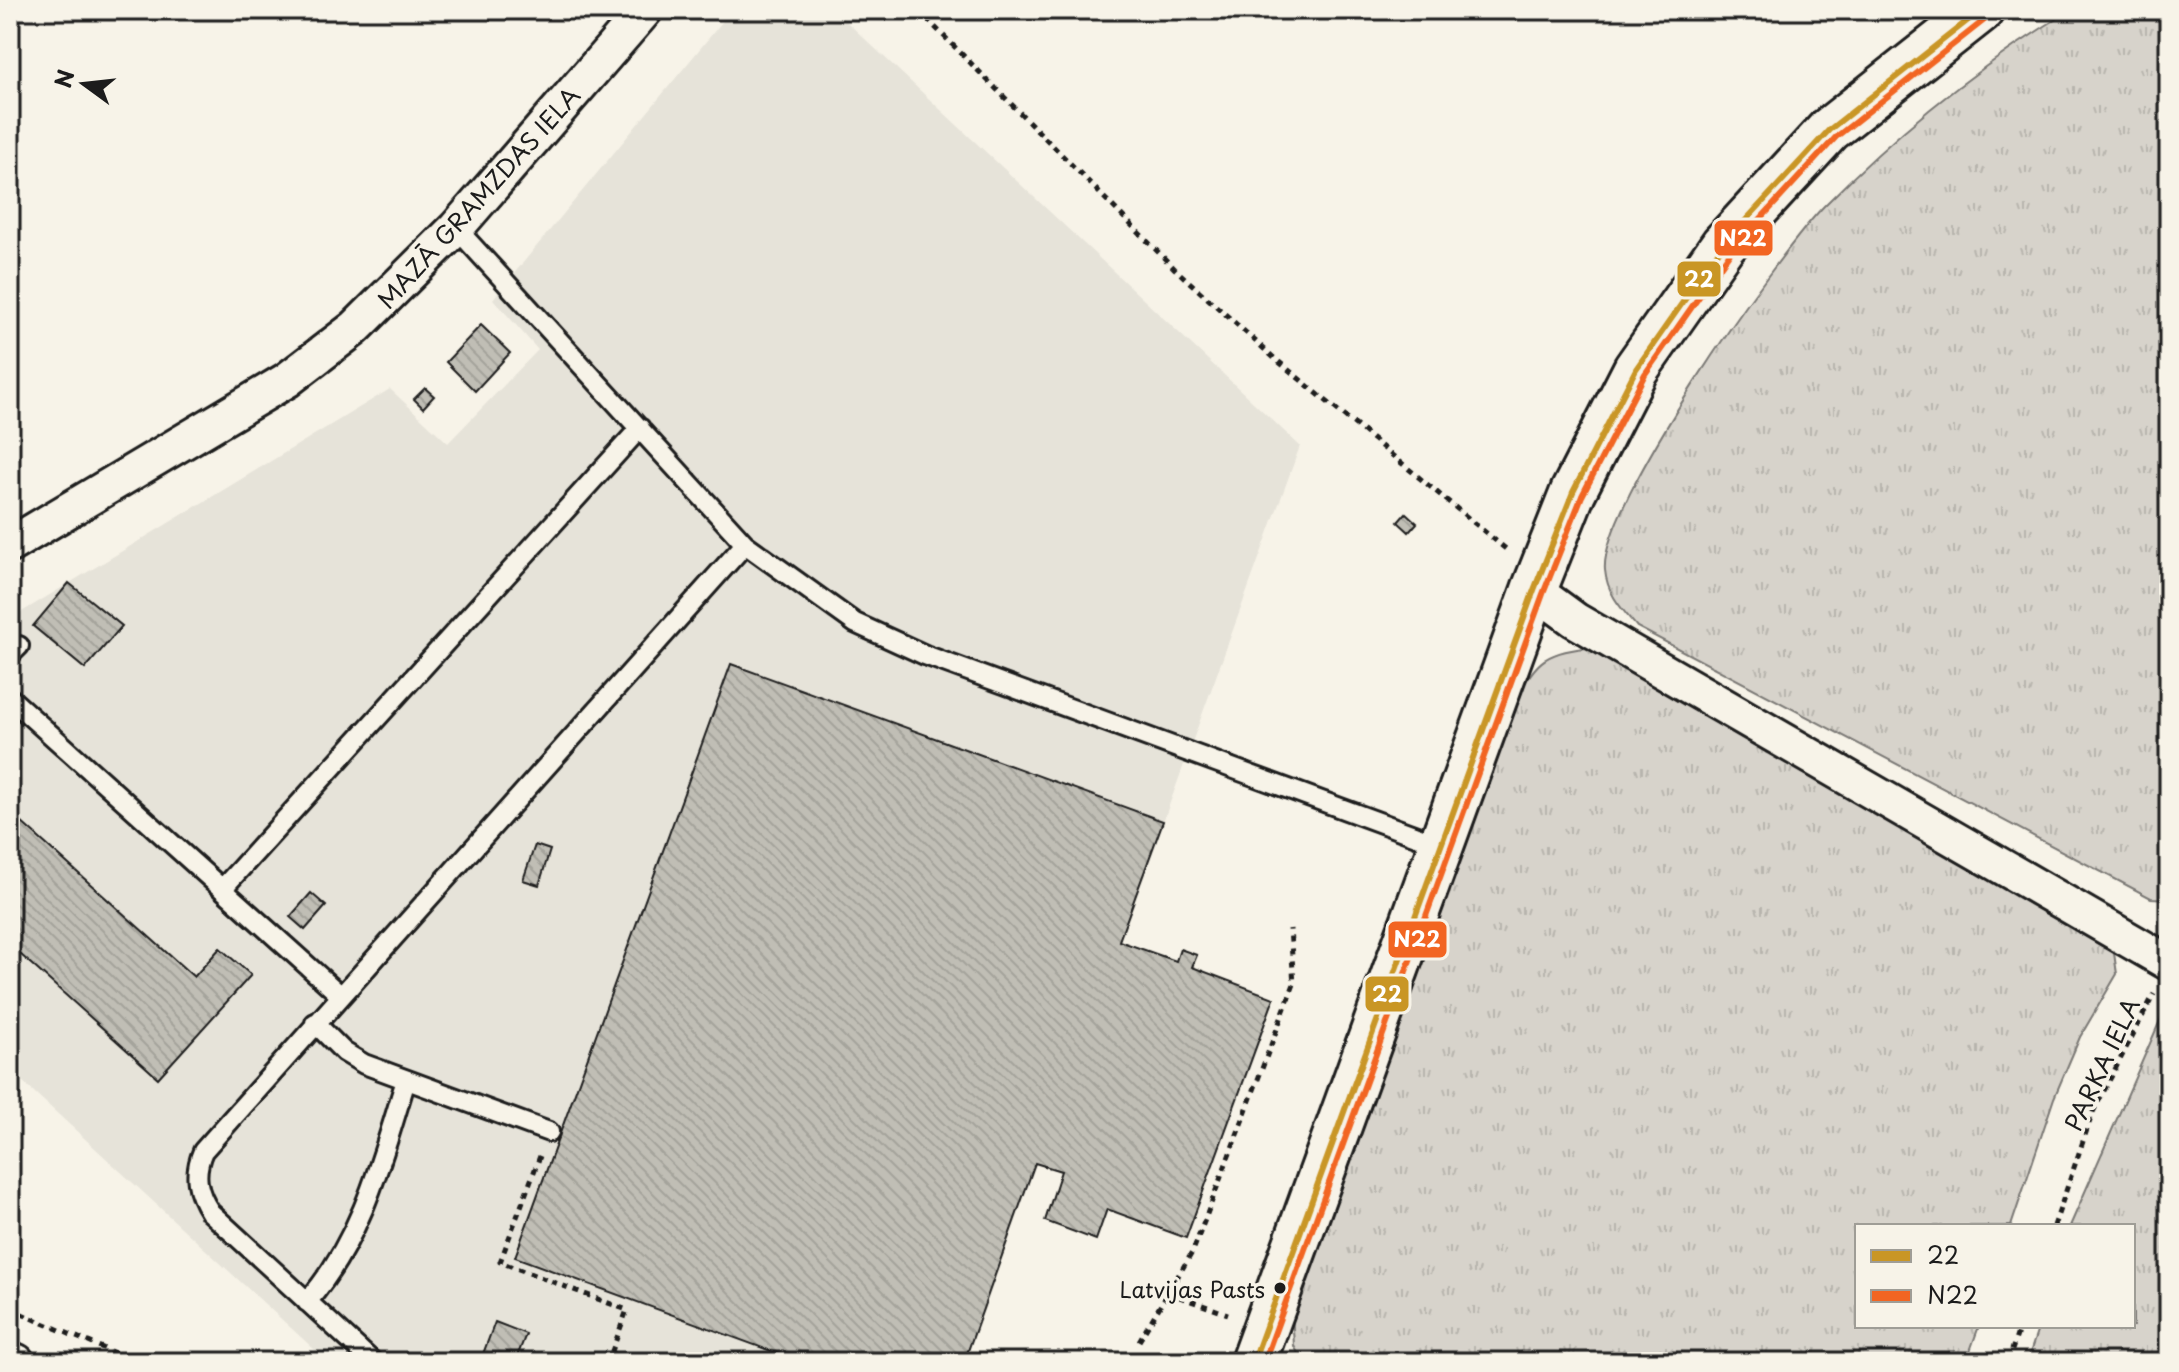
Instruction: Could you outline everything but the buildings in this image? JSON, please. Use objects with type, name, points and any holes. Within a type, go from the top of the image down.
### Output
[{"type":"street","name":"MAZĀ GRAMZDAS IELA","points":[[10,545],[287,380],[355,328],[456,228],[645,10]]},
{"type":"street","points":[[1253,1362],[1534,590],[1573,492],[1636,369],[1723,245],[1829,130],[1981,10]]},
{"type":"street","points":[[1534,590],[1575,620],[2162,977]]},
{"type":"street","points":[[10,1359],[17,1362]]},
{"type":"lane","points":[[456,228],[745,544],[824,604],[885,639],[1441,845]]},
{"type":"lane","points":[[222,889],[640,428]]},
{"type":"lane","points":[[373,1362],[210,1212],[200,1194],[196,1177],[203,1151],[745,544]]},
{"type":"lane","points":[[10,698],[340,995]]},
{"type":"lane","points":[[315,1023],[354,1059],[549,1132]]},
{"type":"lane","points":[[307,1302],[345,1251],[375,1180],[406,1080]]},
{"type":"path","points":[[918,10],[1175,269],[1273,357],[1505,547],[1534,590]]},
{"type":"path","points":[[1139,1341],[1193,1251],[1294,984],[1290,929]]},
{"type":"path","name":"PARKA IELA","points":[[2055,1224],[2093,1112],[2162,977]]},
{"type":"path","points":[[549,1132],[500,1262],[627,1310],[608,1362]]},
{"type":"path","points":[[1168,1293],[1229,1314]]},
{"type":"path","points":[[10,1309],[136,1362]]},
{"type":"path","points":[[2008,1362],[2019,1328]]},
{"type":"shaded area","name":"Latvijas Pasts","points":[[732,10],[834,10],[1300,446],[1120,940],[1175,961],[1180,949],[1197,955],[1193,968],[1274,998],[1186,1238],[1107,1209],[1096,1240],[1045,1221],[1061,1172],[1035,1164],[964,1362],[328,1362],[10,1070],[10,619],[390,389],[448,443],[538,350],[493,299]]},
{"type":"green space","points":[[2071,10],[2169,10],[2169,899],[2151,898],[1637,627],[1612,594],[1605,570],[1611,538],[1630,493],[1659,440],[1732,326],[1801,232],[1853,177],[1942,100],[2005,53]]},
{"type":"green space","points":[[1586,648],[2089,931],[2114,953],[2117,974],[2080,1037],[2054,1098],[2012,1224],[1855,1224],[1855,1328],[1978,1328],[1966,1362],[1303,1362],[1294,1346],[1292,1311],[1515,701],[1528,678],[1542,662],[1571,650]]},
{"type":"green space","points":[[2169,1000],[2169,1362],[2027,1362],[2038,1328],[2135,1328],[2135,1224],[2071,1224]]},
{"type":"transit line","name":"22","points":[[1253,1362],[1534,590],[1573,492],[1636,369],[1723,245],[1829,130],[1981,10]]},
{"type":"transit line","name":"N22","points":[[1264,1362],[1543,594],[1582,496],[1645,374],[1731,251],[1836,137],[1987,18]]},
{"type":"place","name":"Latvijas Pasts","points":[[1280,1288]]}]
